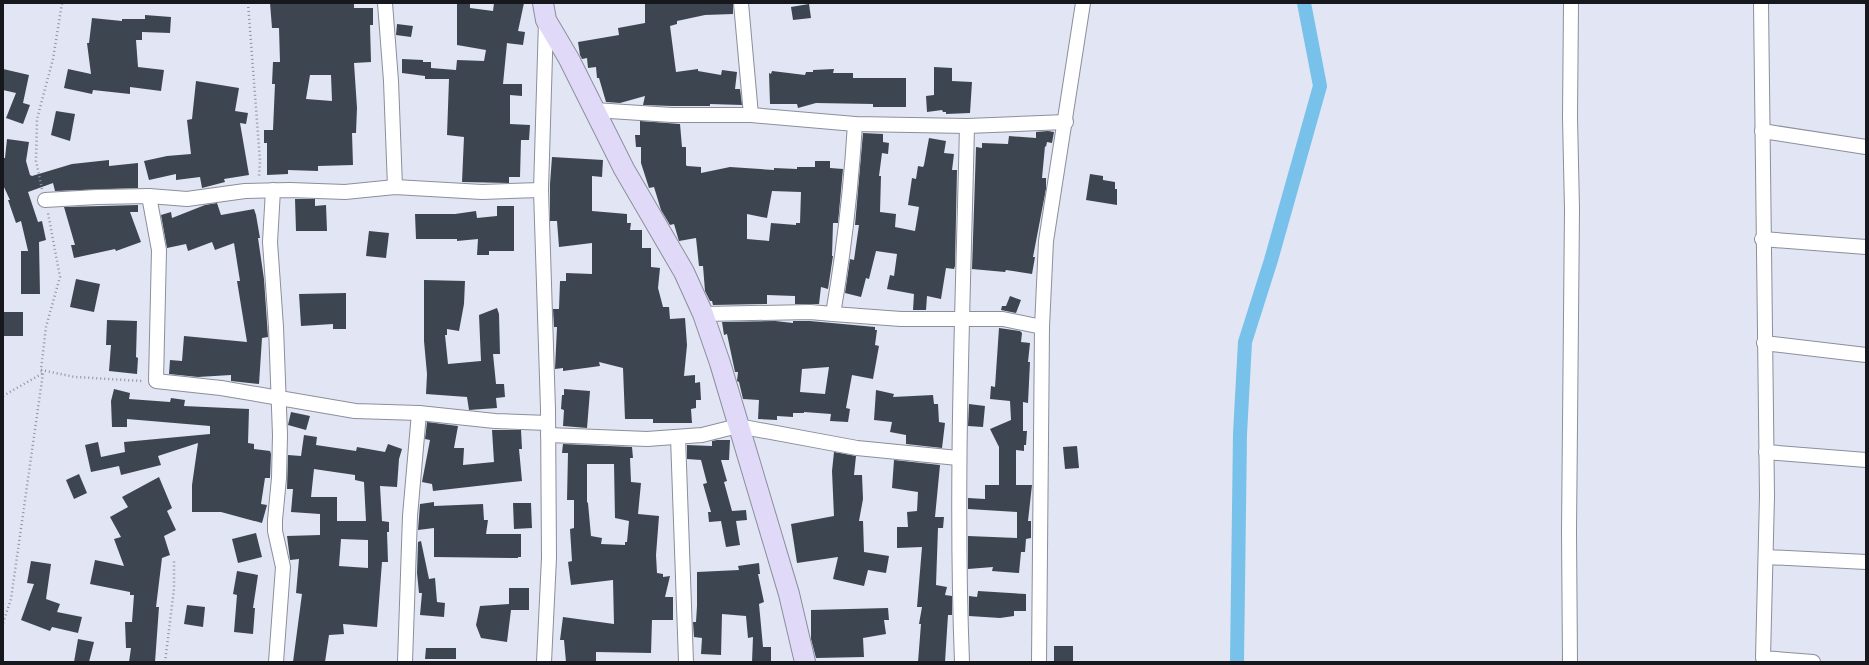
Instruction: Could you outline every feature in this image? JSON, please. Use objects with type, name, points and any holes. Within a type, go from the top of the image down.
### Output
[{"type":"main road","points":[[544,12],[624,170],[684,272],[703,314],[720,362],[789,594],[805,662]]},
{"type":"street","points":[[385,3],[391,81],[395,187]]},
{"type":"street","points":[[741,3],[751,115]]},
{"type":"street","points":[[1040,662],[1042,327],[1046,241],[1066,122],[1083,3]]},
{"type":"street","points":[[1570,662],[1569,524],[1572,209],[1570,117],[1571,3]]},
{"type":"street","points":[[1761,3],[1762,239],[1766,452],[1766,557],[1763,658],[1813,662]]},
{"type":"street","points":[[544,12],[541,190],[548,429],[549,558],[544,662]]},
{"type":"street","points":[[594,110],[672,115],[751,115],[855,124],[967,126],[1066,122]]},
{"type":"street","points":[[833,314],[844,255],[855,124]]},
{"type":"street","points":[[962,662],[959,597],[958,458],[963,319],[967,126]]},
{"type":"street","points":[[1762,131],[1866,147]]},
{"type":"street","points":[[45,200],[149,196],[187,199],[273,190],[345,192],[395,187],[482,192],[541,190]]},
{"type":"street","points":[[273,190],[270,242],[279,398],[279,478],[275,531],[283,567],[276,662]]},
{"type":"street","points":[[149,196],[159,250],[156,381],[221,388],[355,411],[419,413],[495,421],[548,429],[647,439],[702,435],[738,426],[857,448],[958,458]]},
{"type":"street","points":[[1762,239],[1866,247]]},
{"type":"street","points":[[703,314],[802,312],[901,319],[1003,319],[1042,327]]},
{"type":"street","points":[[1764,343],[1866,355]]},
{"type":"street","points":[[405,662],[410,516],[419,413]]},
{"type":"street","points":[[678,437],[686,662]]},
{"type":"street","points":[[1766,452],[1866,460]]},
{"type":"street","points":[[1766,557],[1866,562]]},
{"type":"path","points":[[3,624],[11,599],[42,371],[46,327],[60,277],[36,161],[37,119],[53,59],[62,3]]},
{"type":"path","points":[[248,3],[260,161],[258,191]]},
{"type":"path","points":[[3,396],[42,371],[75,377],[156,381]]},
{"type":"path","points":[[165,662],[174,589],[174,560]]},
{"type":"building","points":[[270,3],[354,3],[354,8],[373,8],[373,25],[370,25],[371,62],[354,63],[357,108],[356,133],[352,133],[353,165],[318,166],[318,171],[288,170],[288,174],[267,175],[267,143],[264,143],[264,130],[273,130],[275,84],[272,84],[273,62],[280,62],[279,28],[272,28]],"holes":[[[310,75],[331,75],[332,101],[306,99]]]},
{"type":"building","points":[[457,3],[470,3],[470,8],[493,11],[494,3],[524,3],[518,31],[525,32],[523,45],[507,43],[503,84],[522,84],[522,96],[510,95],[510,124],[530,125],[529,140],[521,140],[520,177],[509,177],[509,183],[462,182],[464,137],[447,135],[449,79],[425,79],[425,76],[402,73],[402,59],[423,60],[423,62],[431,62],[431,68],[456,70],[457,60],[484,61],[486,50],[457,45]]},
{"type":"building","points":[[645,3],[733,3],[733,14],[705,15],[677,21],[677,24],[670,26],[676,72],[698,69],[698,71],[721,75],[722,70],[737,72],[735,89],[740,89],[742,105],[643,105],[645,96],[620,103],[606,102],[599,78],[597,78],[596,67],[588,68],[587,58],[582,59],[580,55],[578,42],[619,35],[618,28],[645,23]]},
{"type":"building","points":[[809,4],[811,18],[793,20],[791,7]]},
{"type":"building","points":[[145,15],[171,17],[170,33],[142,32],[142,40],[136,40],[138,67],[164,70],[161,91],[130,87],[130,94],[93,90],[92,94],[64,88],[68,69],[91,74],[87,43],[89,43],[92,18],[122,21],[122,19],[145,19]]},
{"type":"building","points":[[397,24],[413,26],[411,37],[396,35]]},
{"type":"building","points":[[934,67],[952,68],[952,81],[972,82],[970,113],[946,114],[946,112],[943,112],[942,110],[927,112],[926,96],[934,95]]},
{"type":"building","points":[[3,69],[29,75],[23,103],[30,105],[23,124],[6,118],[16,93],[3,90]]},
{"type":"building","points":[[834,69],[833,73],[853,73],[853,78],[906,78],[906,107],[873,107],[873,104],[816,103],[798,108],[797,104],[770,104],[769,73],[771,74],[772,71],[805,75],[806,72],[813,72],[813,70]]},
{"type":"building","points":[[196,81],[239,88],[235,111],[248,113],[246,124],[240,123],[249,175],[224,179],[225,182],[202,188],[200,177],[176,180],[176,174],[149,180],[144,161],[167,156],[191,154],[187,120],[192,119]]},
{"type":"building","points":[[56,111],[75,114],[70,141],[51,135]]},
{"type":"building","points":[[640,121],[680,124],[682,147],[686,147],[686,165],[701,167],[701,173],[730,167],[774,170],[774,168],[797,169],[797,167],[815,167],[815,161],[830,161],[830,168],[843,169],[838,223],[833,223],[833,256],[828,289],[821,287],[819,304],[795,304],[795,296],[767,295],[767,304],[713,305],[705,291],[703,266],[699,266],[696,238],[679,241],[674,224],[670,225],[661,210],[654,187],[649,188],[641,163],[641,147],[636,147],[635,135],[640,135]],"holes":[[[772,191],[801,192],[800,223],[796,223],[796,225],[771,223],[769,241],[747,239],[747,214],[767,218]]]},
{"type":"building","points":[[1036,132],[1054,132],[1052,143],[1047,142],[1046,147],[1045,146],[1042,178],[1046,178],[1046,189],[1033,257],[1035,257],[1032,274],[1006,270],[1005,272],[972,269],[976,147],[982,148],[982,143],[1008,144],[1009,136],[1036,138]]},
{"type":"building","points":[[863,133],[883,134],[883,142],[889,143],[888,154],[882,153],[879,176],[881,176],[880,212],[896,214],[895,227],[915,231],[919,207],[908,205],[912,178],[916,179],[918,166],[923,167],[924,165],[929,138],[946,141],[944,153],[954,154],[952,170],[957,170],[955,266],[954,269],[946,268],[941,299],[927,296],[926,310],[913,310],[914,294],[887,289],[890,275],[894,276],[897,254],[876,251],[869,279],[866,278],[861,297],[845,293],[850,259],[854,260],[859,225],[855,225]]},
{"type":"building","points":[[7,139],[29,142],[26,161],[30,175],[32,176],[72,164],[109,160],[109,166],[138,163],[138,188],[55,191],[53,183],[28,192],[38,222],[42,221],[46,240],[39,242],[40,294],[21,294],[21,251],[28,251],[29,255],[21,221],[16,223],[8,200],[10,200],[3,185],[3,158],[5,158]]},
{"type":"building","points":[[552,157],[603,160],[602,177],[592,176],[592,211],[627,214],[627,223],[631,223],[630,230],[642,230],[642,248],[651,248],[651,267],[660,268],[658,288],[663,307],[669,307],[670,319],[685,318],[687,345],[684,376],[695,375],[695,383],[700,382],[701,400],[696,400],[696,408],[691,409],[692,423],[653,423],[653,419],[625,419],[623,368],[599,362],[600,366],[563,371],[563,368],[555,369],[557,327],[554,327],[553,309],[559,309],[560,281],[566,281],[566,273],[592,274],[592,243],[559,247],[557,221],[550,221]]},
{"type":"building","points":[[1090,174],[1103,176],[1103,180],[1115,182],[1115,189],[1117,189],[1117,205],[1086,200]]},
{"type":"building","points":[[295,199],[315,199],[315,206],[326,205],[327,231],[296,231]]},
{"type":"building","points":[[217,203],[221,215],[254,209],[256,215],[260,238],[258,238],[264,279],[268,337],[262,338],[259,384],[231,381],[231,375],[198,377],[169,374],[170,360],[182,361],[184,336],[247,342],[237,281],[240,281],[234,243],[215,250],[212,242],[188,251],[186,244],[167,248],[161,215],[171,212],[172,218],[205,205]]},
{"type":"building","points":[[138,205],[138,212],[130,212],[141,242],[116,251],[115,249],[74,258],[71,245],[75,245],[64,207]]},
{"type":"building","points":[[497,206],[514,206],[514,251],[489,251],[489,255],[477,255],[478,239],[457,241],[457,239],[416,239],[415,214],[455,214],[476,211],[477,218],[497,216]]},
{"type":"building","points":[[369,231],[389,233],[386,258],[366,256]]},
{"type":"building","points":[[76,279],[100,284],[94,312],[70,307]]},
{"type":"building","points":[[424,280],[465,281],[464,304],[459,331],[447,329],[447,335],[445,335],[448,364],[481,361],[479,315],[497,308],[499,314],[500,354],[493,354],[496,384],[504,384],[505,397],[496,398],[497,408],[469,410],[467,397],[426,394],[427,374],[424,341]]},
{"type":"building","points":[[346,293],[346,329],[333,329],[333,324],[301,326],[299,294]]},
{"type":"building","points":[[1010,296],[1021,300],[1016,313],[1001,310],[1002,306],[1006,306]]},
{"type":"building","points":[[3,312],[23,312],[23,336],[3,336]]},
{"type":"building","points":[[107,320],[137,321],[137,374],[109,371],[111,345],[106,345]]},
{"type":"building","points":[[775,321],[793,323],[793,321],[810,321],[875,327],[875,330],[877,330],[875,345],[879,346],[873,379],[852,375],[846,408],[850,409],[848,422],[830,421],[831,414],[804,412],[793,413],[793,417],[777,416],[777,420],[758,419],[759,400],[743,399],[739,382],[737,381],[738,372],[735,372],[727,334],[724,335],[722,322]],"holes":[[[829,367],[825,394],[800,392],[802,369]]]},
{"type":"building","points":[[999,328],[1020,331],[1022,333],[1021,342],[1030,343],[1028,362],[1030,362],[1028,403],[1023,402],[1023,431],[1027,431],[1026,445],[1024,445],[1024,451],[1016,450],[1016,485],[1032,485],[1028,521],[1031,521],[1031,538],[1026,539],[1025,552],[1021,552],[1019,573],[992,571],[993,567],[968,569],[968,536],[1017,538],[1017,512],[968,509],[968,498],[985,499],[985,485],[999,485],[999,447],[990,429],[1011,420],[1010,401],[990,399],[991,386],[995,387]]},
{"type":"building","points":[[114,389],[130,393],[129,399],[170,402],[171,398],[185,400],[184,406],[249,409],[248,443],[254,444],[254,449],[270,451],[271,454],[270,478],[265,478],[261,504],[267,505],[262,523],[221,512],[192,512],[192,485],[198,443],[158,456],[161,465],[121,475],[119,466],[91,472],[85,445],[98,442],[101,457],[125,452],[124,442],[210,434],[210,426],[127,419],[127,427],[112,427],[111,401]]},
{"type":"building","points":[[564,389],[590,391],[587,428],[563,426],[564,410],[561,409]]},
{"type":"building","points":[[876,390],[894,394],[893,397],[933,395],[934,404],[938,404],[939,422],[945,423],[942,448],[906,444],[906,435],[890,432],[892,422],[874,420]]},
{"type":"building","points":[[969,404],[985,406],[983,427],[968,426]]},
{"type":"building","points":[[291,412],[310,416],[306,430],[288,425]]},
{"type":"building","points":[[427,422],[458,426],[454,448],[464,448],[463,465],[494,462],[492,430],[521,430],[522,449],[519,449],[522,481],[433,491],[432,484],[422,482],[430,440],[425,439]]},
{"type":"building","points":[[304,435],[317,437],[316,445],[356,451],[357,447],[385,452],[388,444],[402,449],[399,459],[397,487],[380,486],[382,521],[389,522],[389,532],[387,532],[388,562],[382,562],[377,627],[343,624],[344,634],[329,635],[325,662],[293,662],[302,594],[296,593],[299,559],[290,560],[287,536],[320,535],[320,514],[291,512],[293,489],[287,489],[288,455],[301,456]],"holes":[[[314,469],[355,475],[355,480],[364,482],[366,521],[337,521],[337,497],[311,497]],[[341,539],[368,540],[368,568],[339,566]]]},
{"type":"building","points":[[730,440],[729,460],[721,460],[727,481],[724,482],[732,511],[746,510],[747,520],[736,521],[740,545],[726,547],[721,521],[709,522],[708,512],[711,512],[703,484],[707,483],[701,460],[687,459],[687,445],[712,446],[712,441]]},
{"type":"building","points":[[563,444],[632,447],[633,458],[630,458],[631,482],[641,483],[638,514],[659,516],[656,555],[657,573],[663,574],[663,577],[670,576],[665,597],[673,597],[673,620],[652,620],[651,653],[596,652],[596,661],[566,662],[564,640],[560,640],[563,617],[614,624],[613,580],[571,585],[568,562],[572,561],[570,529],[574,528],[574,500],[567,500],[568,453],[562,453]],"holes":[[[587,464],[614,464],[615,518],[629,521],[627,542],[625,542],[625,545],[601,544],[602,538],[591,536],[587,502]]]},
{"type":"building","points":[[1077,446],[1079,468],[1065,469],[1063,447]]},
{"type":"building","points":[[834,452],[856,456],[854,475],[862,475],[863,499],[859,521],[863,521],[864,552],[889,556],[886,573],[868,570],[864,586],[833,579],[838,557],[797,563],[791,524],[834,516],[832,471]]},
{"type":"building","points":[[894,460],[940,465],[935,517],[944,517],[943,528],[938,528],[936,585],[947,587],[945,595],[952,596],[952,615],[948,615],[945,662],[918,662],[921,624],[919,624],[922,607],[917,607],[922,547],[897,548],[897,527],[908,527],[907,512],[917,511],[918,492],[892,488]]},
{"type":"building","points":[[79,474],[87,493],[74,499],[66,480]]},
{"type":"building","points":[[159,477],[172,508],[167,511],[176,530],[164,536],[170,555],[162,558],[156,607],[159,607],[155,662],[129,662],[131,648],[126,648],[125,622],[132,622],[134,595],[130,595],[130,592],[90,584],[95,560],[124,566],[114,539],[121,537],[110,517],[128,507],[122,497]]},
{"type":"building","points":[[434,502],[434,506],[483,504],[484,520],[488,520],[486,534],[521,534],[521,557],[434,557],[434,528],[418,530],[420,504]]},
{"type":"building","points":[[513,503],[531,503],[532,528],[514,529]]},
{"type":"building","points":[[256,533],[262,557],[238,563],[232,539]]},
{"type":"building","points":[[421,541],[429,579],[435,578],[437,602],[445,603],[444,617],[420,615],[422,593],[419,593],[417,573],[418,542]]},
{"type":"building","points":[[31,561],[51,564],[46,599],[60,604],[57,612],[82,617],[78,633],[52,627],[50,631],[21,620],[34,584],[27,583]]},
{"type":"building","points":[[759,563],[760,574],[758,574],[764,602],[759,604],[763,647],[771,647],[771,662],[752,662],[753,637],[748,638],[746,616],[722,614],[721,655],[701,654],[702,638],[694,637],[693,622],[696,622],[697,572],[739,570],[738,566]]},
{"type":"building","points":[[237,571],[258,575],[253,608],[255,608],[253,634],[234,632],[237,595],[233,594]]},
{"type":"building","points":[[509,588],[529,588],[529,610],[511,610],[507,642],[481,638],[476,625],[480,606],[509,604]]},
{"type":"building","points":[[978,591],[1026,594],[1026,611],[1014,611],[1014,616],[1000,618],[969,616],[969,596],[977,597]]},
{"type":"building","points":[[187,605],[205,607],[203,627],[184,624]]},
{"type":"building","points":[[888,608],[889,620],[884,620],[886,634],[863,638],[864,657],[816,658],[811,639],[811,610]]},
{"type":"building","points":[[78,639],[94,642],[89,662],[74,662]]},
{"type":"building","points":[[1054,646],[1073,646],[1073,662],[1054,662]]},
{"type":"building","points":[[426,648],[456,648],[456,659],[425,659]]},
{"type":"waterway","points":[[1237,662],[1240,434],[1245,342],[1271,260],[1320,86],[1304,3]]}]
